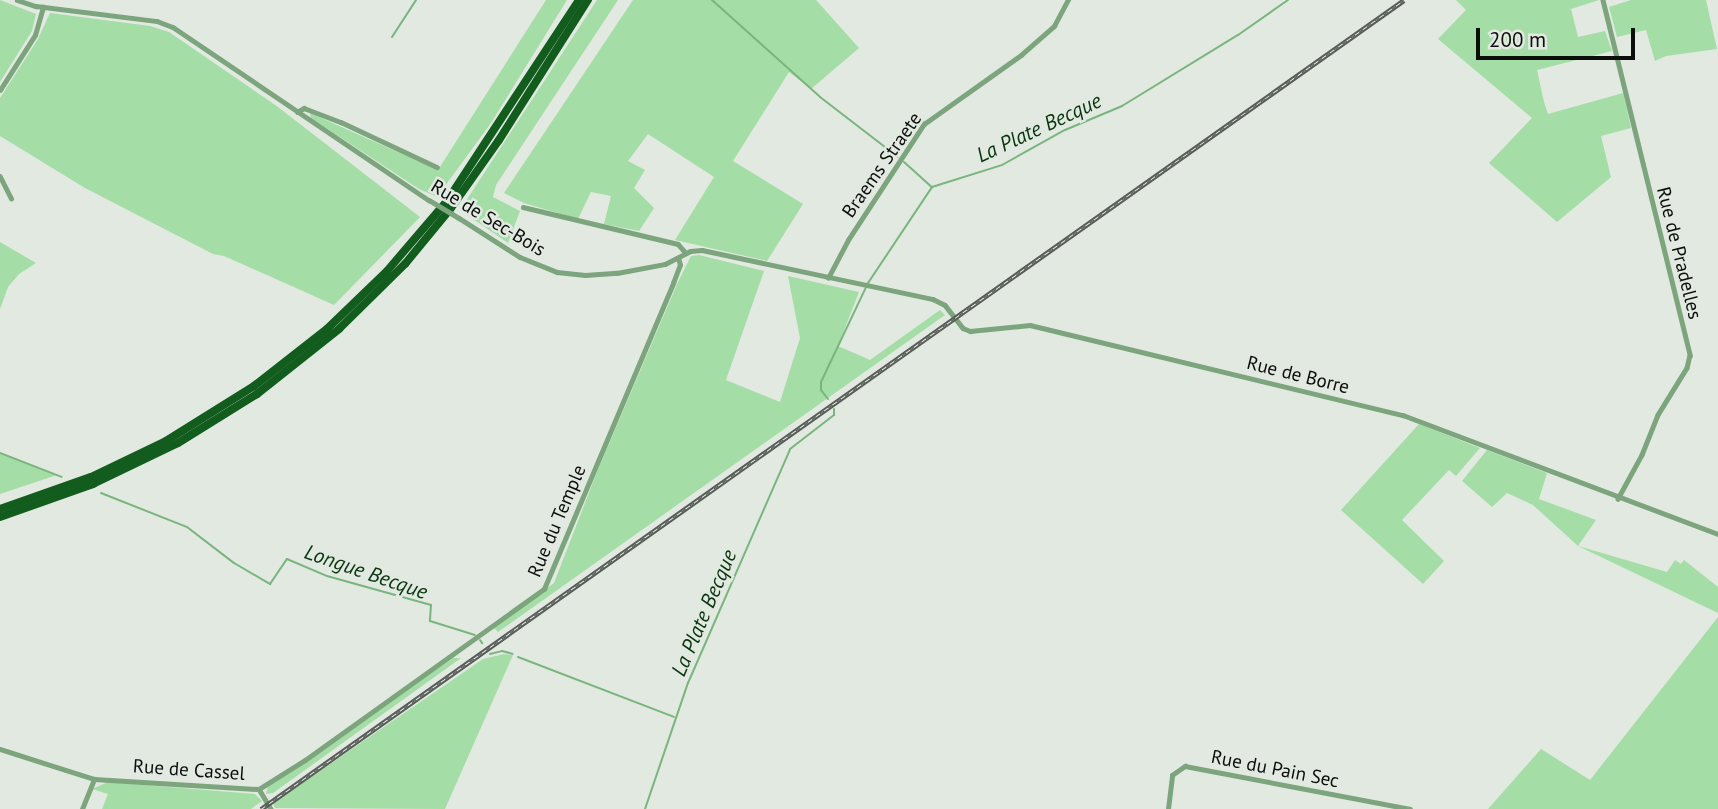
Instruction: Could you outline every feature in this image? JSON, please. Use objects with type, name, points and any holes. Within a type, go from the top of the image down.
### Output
[{"type":"highway","points":[[0,509],[82,481],[166,441],[254,386],[327,329],[387,271],[441,209],[489,142],[579,0]]},
{"type":"highway","points":[[0,517],[84,488],[169,448],[249,400],[339,329],[405,264],[451,208],[499,140],[588,0]]},
{"type":"street","name":"Rue de Sec-Bois","points":[[17,0],[43,7],[170,25],[429,200],[525,260],[562,272],[607,275],[702,250],[866,287]]},
{"type":"street","name":"Braems Straete","points":[[828,278],[852,234],[924,124],[1000,73],[1029,49],[1056,23],[1068,0]]},
{"type":"street","name":"Rue de Pradelles","points":[[1604,0],[1690,355],[1686,368],[1658,415],[1643,452],[1618,499]]},
{"type":"street","points":[[0,90],[35,35],[43,7]]},
{"type":"street","name":"Rue de Sec-Bois","points":[[297,112],[304,108],[341,122],[437,167]]},
{"type":"street","points":[[0,176],[11,198]]},
{"type":"street","name":"Rue de Sec-Bois","points":[[523,207],[678,244],[685,254]]},
{"type":"street","name":"Rue du Temple","points":[[259,789],[355,724],[533,598],[546,586],[673,283],[680,265],[678,258]]},
{"type":"street","name":"Rue de Borre","points":[[866,287],[939,302],[970,331],[1030,325],[1403,415],[1618,499],[1718,534]]},
{"type":"street","name":"Rue de Cassel","points":[[0,749],[94,779],[259,789],[271,809]]},
{"type":"street","name":"Rue du Pain Sec","points":[[1168,809],[1172,775],[1183,766],[1410,809]]},
{"type":"street","points":[[82,809],[94,779]]},
{"type":"green space","points":[[0,0],[36,14],[32,31],[0,82]]},
{"type":"green space","points":[[546,0],[567,0],[491,123],[437,197],[419,189],[311,118],[310,113],[438,170]]},
{"type":"green space","points":[[597,0],[618,0],[496,185],[493,197],[520,211],[508,243],[460,210]]},
{"type":"green space","points":[[633,0],[816,0],[859,48],[811,89],[789,72],[733,161],[803,204],[767,261],[675,240],[714,177],[648,134],[628,161],[645,170],[634,188],[654,208],[639,231],[604,224],[611,196],[591,192],[578,219],[524,203],[504,193]]},
{"type":"green space","points":[[1456,0],[1599,0],[1571,9],[1578,37],[1605,31],[1612,51],[1537,70],[1544,102],[1548,114],[1623,93],[1631,128],[1601,136],[1611,177],[1557,222],[1489,163],[1532,118],[1438,39],[1466,10]]},
{"type":"green space","points":[[1631,0],[1706,0],[1717,49],[1666,56],[1655,61],[1646,30],[1617,37],[1609,7]]},
{"type":"green space","points":[[50,13],[150,26],[169,32],[278,107],[420,217],[334,305],[224,256],[213,254],[85,188],[0,136],[0,98],[38,39]]},
{"type":"green space","points":[[0,242],[36,263],[19,274],[8,287],[0,309]]},
{"type":"green space","points":[[699,255],[764,271],[726,380],[780,402],[800,338],[788,276],[859,292],[838,346],[870,360],[940,310],[945,315],[498,632],[494,628],[554,583],[597,472],[678,282],[691,256]]},
{"type":"green space","points":[[1419,424],[1480,448],[1456,476],[1449,470],[1402,520],[1444,561],[1423,584],[1341,510]]},
{"type":"green space","points":[[1487,450],[1547,473],[1539,499],[1596,520],[1578,546],[1533,505],[1507,493],[1492,507],[1462,481]]},
{"type":"green space","points":[[0,453],[42,470],[57,475],[0,494]]},
{"type":"green space","points":[[1578,546],[1667,572],[1675,560],[1681,564],[1684,560],[1718,587],[1718,613]]},
{"type":"green space","points":[[1718,617],[1718,809],[1488,809],[1541,749],[1590,780]]},
{"type":"green space","points":[[504,654],[513,655],[445,809],[275,808],[273,803],[483,659]]},
{"type":"green space","points":[[453,658],[461,658],[273,793],[266,794],[268,786]]},
{"type":"green space","points":[[108,782],[255,794],[262,801],[251,809],[102,809],[108,794],[92,789]]},
{"type":"waterway","points":[[392,37],[416,0]]},
{"type":"waterway","points":[[712,0],[820,97],[898,157]]},
{"type":"waterway","name":"La Plate Becque","points":[[828,399],[821,390],[821,382],[868,283],[932,187],[1002,165],[1065,130],[1122,106],[1238,35],[1288,0]]},
{"type":"waterway","points":[[904,162],[932,187]]},
{"type":"waterway","name":"La Plate Becque","points":[[645,809],[688,683],[790,449],[834,415],[834,409]]},
{"type":"waterway","name":"Longue Becque","points":[[0,453],[62,477]]},
{"type":"waterway","name":"Longue Becque","points":[[101,493],[187,527],[234,563],[270,584],[287,559],[327,576],[431,605],[430,621],[475,635]]},
{"type":"waterway","name":"Longue Becque","points":[[490,654],[502,651],[513,654]]},
{"type":"waterway","name":"Longue Becque","points":[[518,657],[674,717]]},
{"type":"railway","points":[[261,809],[1404,0]]}]
